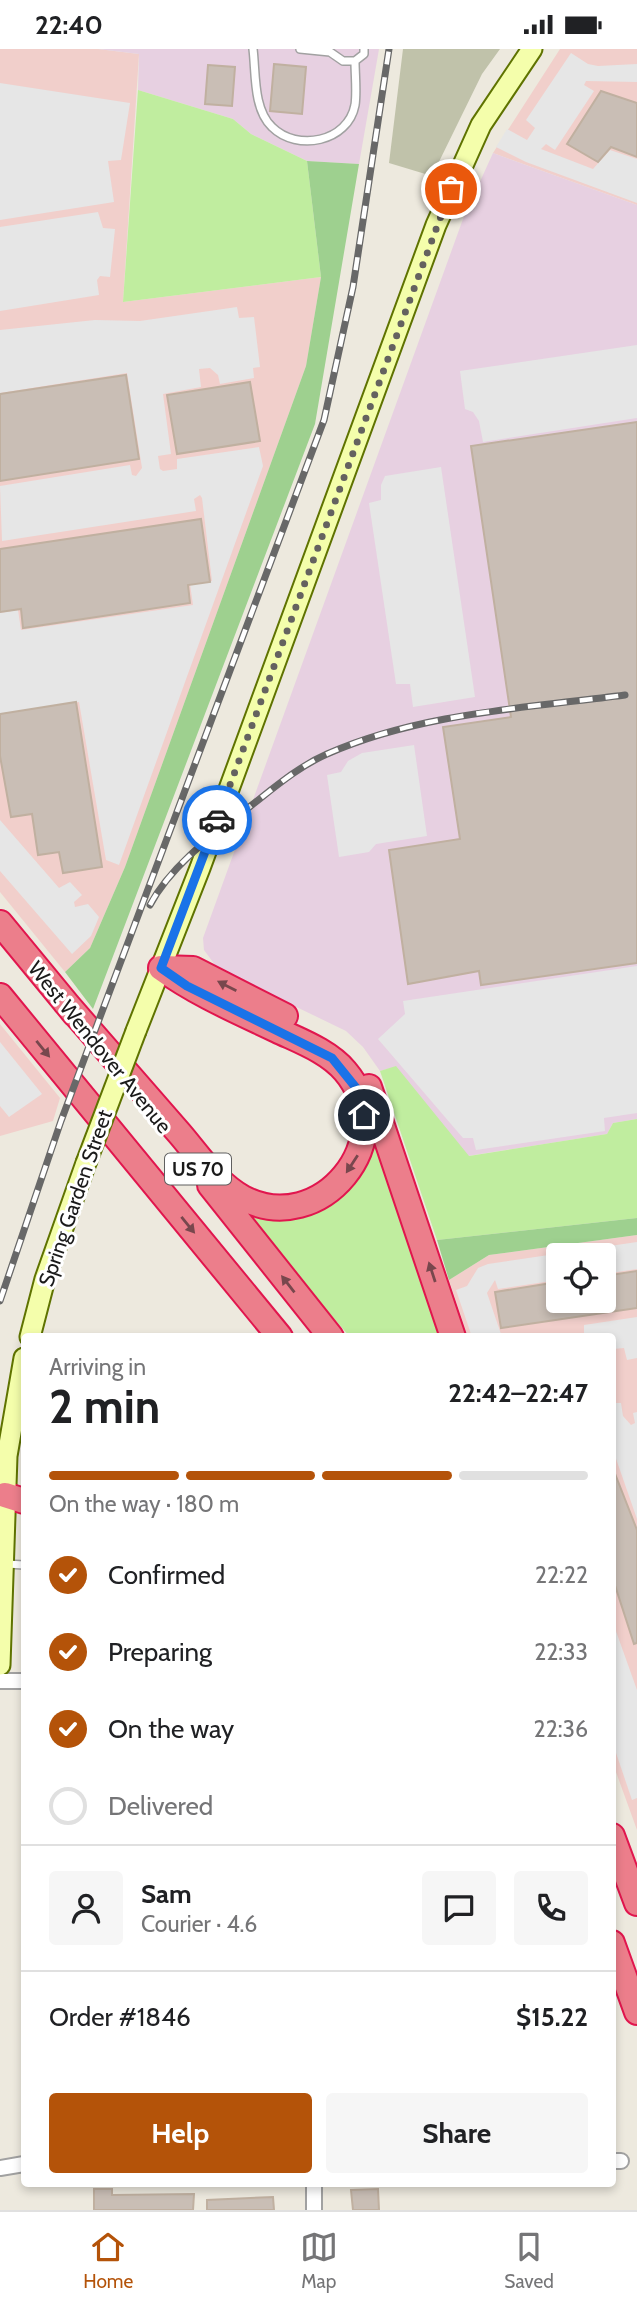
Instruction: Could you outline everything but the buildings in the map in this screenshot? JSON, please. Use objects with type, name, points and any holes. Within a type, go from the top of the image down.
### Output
[{"type":"highway","name":"West Wendover Avenue","points":[[0,923],[328,1333]]},
{"type":"highway","points":[[65,1002],[224,1185],[242,1197],[264,1206],[293,1206],[316,1198],[338,1183],[358,1158],[364,1131],[362,1101],[345,1071],[317,1049],[187,986],[161,968]]},
{"type":"highway","points":[[161,968],[193,969],[327,1037],[355,1061],[374,1095],[452,1333]]},
{"type":"highway","name":"US 70","points":[[0,996],[277,1333]]},
{"type":"highway","points":[[253,1304],[264,1333]]},
{"type":"highway","points":[[616,1847],[637,1903]]},
{"type":"highway","points":[[616,1954],[637,2012]]},
{"type":"main road","name":"Spring Garden Street","points":[[31,1333],[57,1242],[436,225],[481,125],[532,49]]},
{"type":"main road","points":[[0,1665],[2,1564],[18,1495],[7,1456],[21,1375]]},
{"type":"street","points":[[0,1681],[21,1681]]},
{"type":"street","points":[[0,2168],[21,2164]]},
{"type":"street","points":[[314,2187],[314,2210]]},
{"type":"lane","points":[[253,49],[258,101],[271,127],[293,141],[322,140],[340,132],[355,107],[355,61]]},
{"type":"lane","points":[[300,49],[330,52],[343,61],[355,61],[364,54],[364,49]]},
{"type":"lane","points":[[2,1564],[21,1565]]},
{"type":"shaded area","points":[[0,49],[98,49],[139,54],[123,302],[321,277],[306,366],[125,867],[90,948],[65,972],[0,892]]},
{"type":"shaded area","points":[[98,49],[379,49],[359,164],[307,161],[251,134],[233,119],[138,90],[139,54]]},
{"type":"shaded area","points":[[403,49],[500,49],[482,74],[432,176],[389,163]]},
{"type":"shaded area","points":[[560,49],[637,49],[637,205],[493,153]]},
{"type":"shaded area","points":[[571,53],[588,64],[598,66],[637,64],[637,82],[586,81],[584,85],[594,91],[555,150],[546,144],[541,149],[593,169],[610,150],[637,159],[637,203],[526,162],[496,147],[507,129],[527,140],[535,128],[526,120]]},
{"type":"shaded area","points":[[0,83],[130,103],[121,160],[108,161],[114,202],[0,220]]},
{"type":"shaded area","points":[[493,153],[637,205],[637,1119],[613,1123],[607,1134],[468,1156],[396,1067],[380,1071],[363,1047],[346,1031],[218,969],[204,950],[203,938],[463,219]]},
{"type":"shaded area","points":[[98,212],[103,228],[115,229],[110,277],[100,276],[97,280],[99,295],[0,311],[0,227]]},
{"type":"shaded area","points":[[237,307],[239,318],[254,317],[260,367],[253,368],[254,378],[220,384],[218,375],[210,368],[199,369],[201,387],[163,394],[171,454],[158,456],[160,469],[177,469],[177,459],[259,447],[263,466],[119,865],[106,860],[79,702],[0,716],[0,613],[18,610],[21,630],[193,605],[190,584],[212,581],[202,498],[200,495],[194,499],[196,511],[2,541],[0,486],[130,465],[132,475],[136,476],[142,468],[127,373],[0,393],[0,330],[95,320],[140,321]]},
{"type":"shaded area","points":[[637,345],[637,418],[483,442],[479,421],[473,412],[465,409],[460,371]]},
{"type":"shaded area","points":[[441,467],[475,697],[413,707],[410,684],[396,684],[369,503],[381,500],[381,485],[385,476]]},
{"type":"shaded area","points":[[414,745],[427,836],[376,844],[369,852],[339,857],[327,775],[341,772],[348,761],[362,753]]},
{"type":"shaded area","points":[[0,820],[59,888],[70,882],[82,895],[74,902],[75,907],[88,904],[99,917],[91,936],[72,954],[0,871]]},
{"type":"shaded area","points":[[637,966],[637,1113],[604,1118],[605,1131],[476,1150],[473,1138],[463,1138],[378,1039],[405,1014],[403,1001]]},
{"type":"shaded area","points":[[0,1024],[60,1098],[53,1121],[0,1136]]},
{"type":"shaded area","points":[[0,1042],[42,1094],[9,1117],[0,1106]]},
{"type":"shaded area","points":[[637,1235],[637,1830],[616,1772],[616,1333],[467,1333],[449,1280],[489,1255],[546,1247],[546,1313],[616,1313],[616,1243],[578,1243]]},
{"type":"shaded area","points":[[637,1242],[637,1269],[616,1272],[616,1245]]},
{"type":"shaded area","points":[[546,1255],[546,1282],[498,1289],[495,1280],[487,1293],[501,1333],[471,1333],[456,1290],[467,1286],[478,1268],[488,1264]]},
{"type":"shaded area","points":[[637,1317],[637,1358],[627,1360],[624,1348],[616,1349],[616,1333],[584,1333],[584,1325]]},
{"type":"shaded area","points":[[616,1403],[621,1403],[623,1416],[631,1425],[635,1423],[633,1413],[637,1412],[637,1519],[616,1459]]},
{"type":"shaded area","points":[[616,1631],[637,1690],[637,1798],[632,1800],[616,1753]]},
{"type":"green space","points":[[138,90],[233,119],[251,134],[307,161],[321,277],[123,302]]},
{"type":"green space","points":[[307,161],[359,164],[315,424],[93,1009],[65,972],[90,948],[125,867],[306,366],[321,277]]},
{"type":"green space","points":[[396,1066],[469,1156],[607,1134],[613,1123],[637,1119],[637,1218],[437,1240],[380,1071]]},
{"type":"green space","points":[[371,1128],[446,1333],[347,1333],[233,1202],[296,1215]]},
{"type":"green space","points":[[637,1218],[637,1235],[578,1243],[546,1243],[546,1247],[489,1255],[449,1280],[437,1240]]},
{"type":"railway","points":[[0,1301],[61,1121],[324,420],[353,287],[389,49]]},
{"type":"railway","points":[[150,905],[167,879],[202,845],[292,774],[327,754],[362,740],[436,721],[625,695]]},
{"type":"way so far","points":[[217,820],[451,189]]},
{"type":"route","points":[[217,820],[161,968],[187,986],[332,1058],[357,1089],[364,1115]]}]
